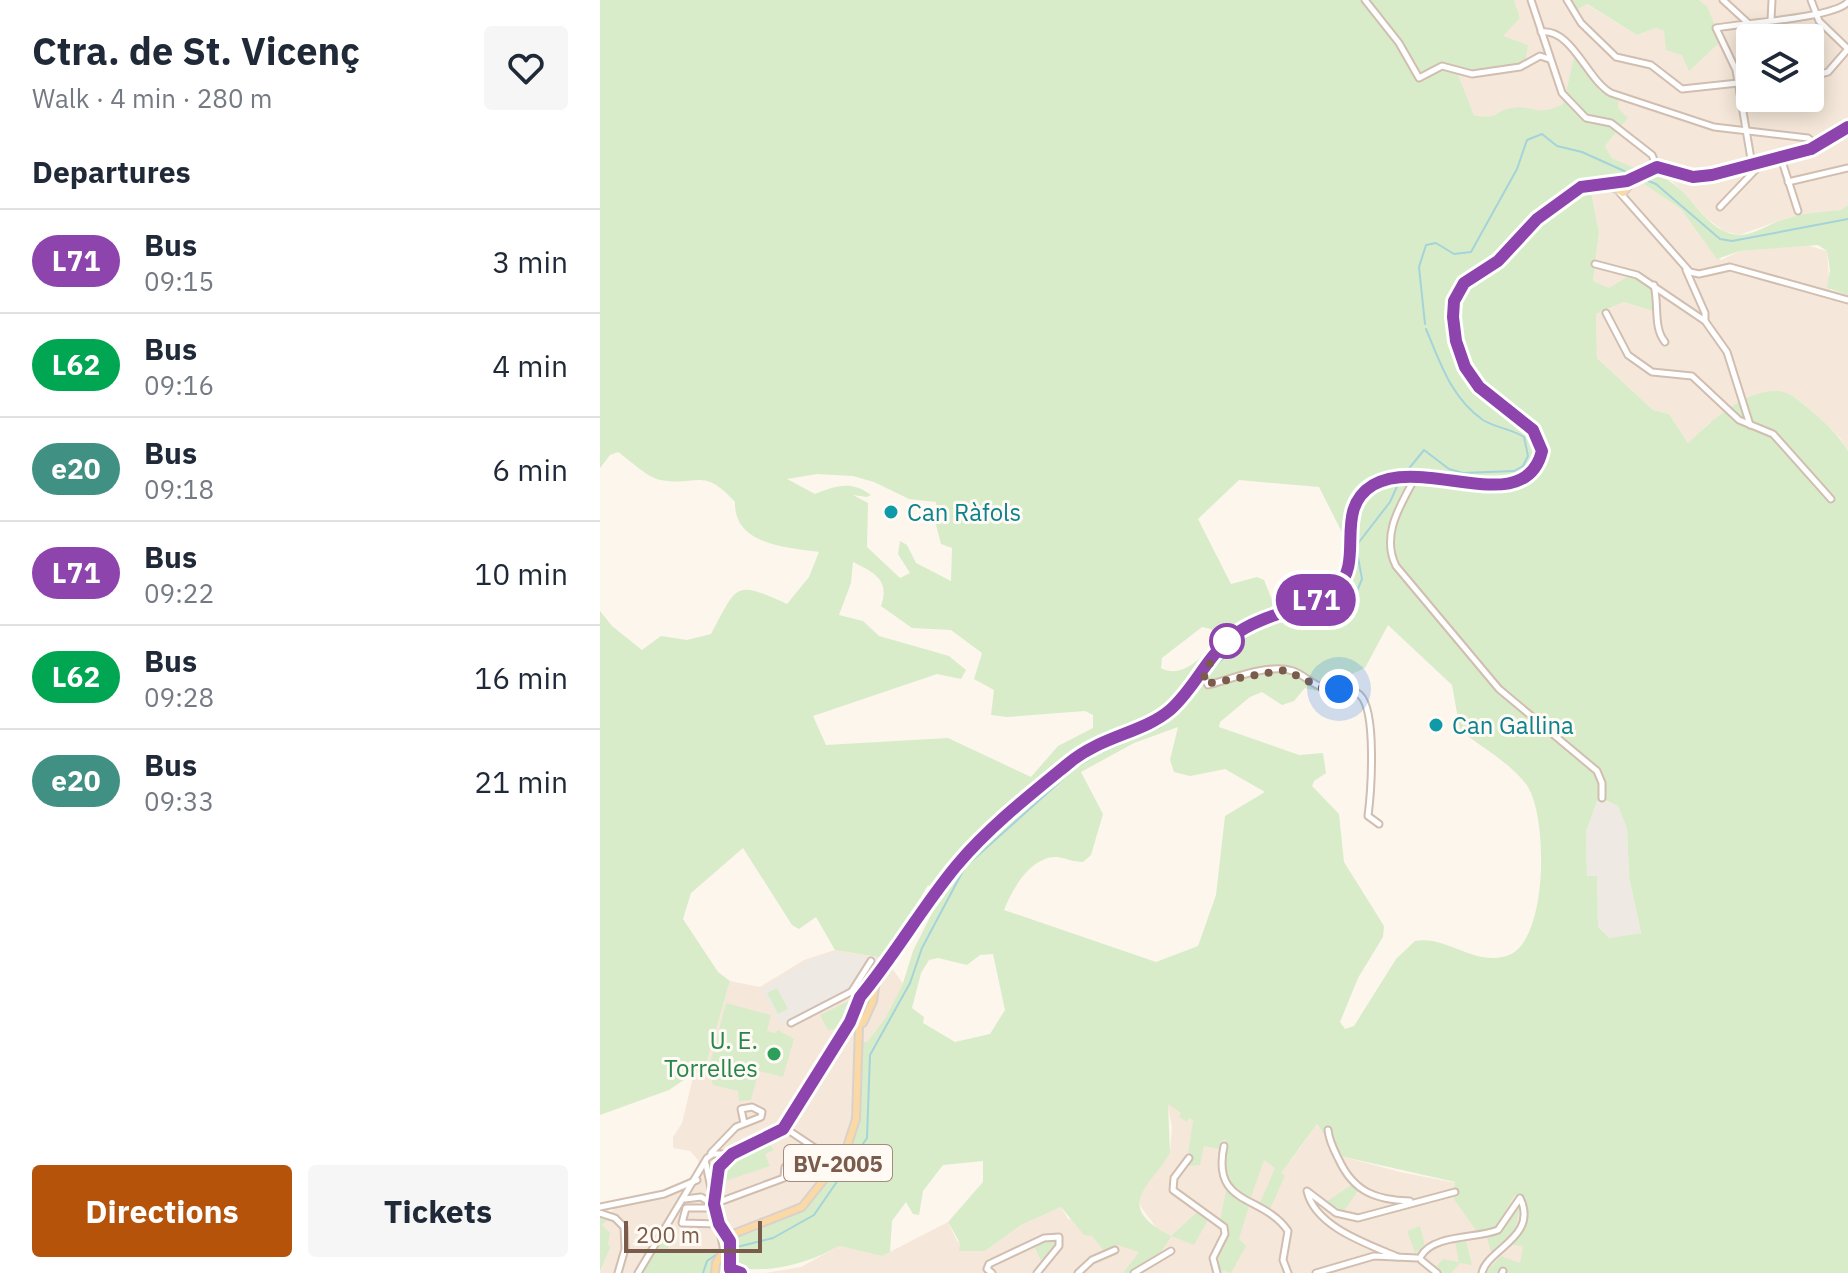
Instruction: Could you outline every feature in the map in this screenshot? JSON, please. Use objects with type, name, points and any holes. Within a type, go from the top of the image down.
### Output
[{"type":"main road","points":[[1657,167],[1701,177],[1818,146],[1848,127]]},
{"type":"main road","name":"BV-2005","points":[[736,1233],[802,1207],[845,1153],[856,1126],[863,992],[877,978],[907,930],[967,854],[1076,757],[1103,740],[1151,722],[1170,710],[1216,651],[1258,619],[1318,600],[1337,588],[1347,568],[1353,509],[1372,486],[1397,477],[1417,475],[1495,486],[1520,481],[1536,467],[1542,451],[1537,436],[1479,387],[1465,367],[1456,341],[1454,301],[1464,283],[1498,261],[1520,235],[1563,197],[1581,187],[1606,183],[1620,186],[1657,167]]},
{"type":"main road","name":"BV-2005","points":[[862,1008],[873,995],[877,978]]},
{"type":"main road","points":[[863,992],[873,995]]},
{"type":"main road","points":[[716,1272],[715,1264],[736,1233]]},
{"type":"main road","points":[[729,1268],[730,1241]]},
{"type":"main road","points":[[721,1259],[729,1268]]},
{"type":"street","points":[[1365,0],[1399,43],[1419,78],[1442,66],[1472,74],[1520,67],[1540,56],[1549,59]]},
{"type":"street","points":[[1531,0],[1562,93],[1586,118],[1611,123],[1655,157],[1657,167]]},
{"type":"street","points":[[1567,0],[1581,23],[1616,57],[1651,65],[1689,90],[1736,83]]},
{"type":"street","points":[[1723,0],[1748,23]]},
{"type":"street","points":[[1771,20],[1772,0]]},
{"type":"street","points":[[1811,0],[1815,16],[1848,49],[1824,73]]},
{"type":"street","points":[[1742,24],[1801,15],[1815,16],[1834,12],[1848,2]]},
{"type":"street","points":[[1736,25],[1716,28],[1736,78]]},
{"type":"street","points":[[1541,32],[1548,31],[1563,38],[1597,84],[1611,93],[1714,127],[1808,138],[1818,146]]},
{"type":"street","points":[[1743,112],[1752,165]]},
{"type":"street","points":[[1781,158],[1798,211]]},
{"type":"street","points":[[1720,207],[1762,163]]},
{"type":"street","points":[[1788,182],[1848,168]]},
{"type":"street","points":[[1620,186],[1686,269],[1705,313],[1705,321]]},
{"type":"street","points":[[1595,264],[1637,275],[1705,321],[1727,352],[1750,426]]},
{"type":"street","points":[[1686,269],[1699,274],[1730,267],[1848,300]]},
{"type":"street","points":[[1654,285],[1659,305],[1657,329],[1665,342]]},
{"type":"street","points":[[1606,313],[1628,355],[1652,372],[1692,376],[1750,426],[1773,434],[1831,499]]},
{"type":"street","points":[[1417,475],[1394,521],[1390,547],[1396,566],[1495,685],[1597,771],[1602,798]]},
{"type":"street","points":[[1216,651],[1204,682],[1285,670],[1322,688],[1358,693],[1367,706],[1373,762],[1368,816],[1379,824]]},
{"type":"street","points":[[848,994],[871,961]]},
{"type":"street","points":[[791,1023],[848,994],[863,992],[858,982]]},
{"type":"street","points":[[715,1155],[732,1154],[773,1137],[785,1128],[850,1022],[862,1008],[855,996],[848,994]]},
{"type":"street","points":[[716,1144],[744,1123]]},
{"type":"street","points":[[730,1241],[719,1224],[682,1223],[686,1208],[714,1206],[784,1177],[787,1166],[818,1148],[785,1128]]},
{"type":"street","points":[[1328,1130],[1344,1171],[1357,1187],[1385,1200],[1415,1201]]},
{"type":"street","points":[[638,1273],[715,1155],[717,1135]]},
{"type":"street","points":[[1224,1146],[1222,1173],[1227,1187],[1276,1219],[1288,1231],[1283,1260],[1288,1273]]},
{"type":"street","points":[[708,1167],[720,1166],[732,1154]]},
{"type":"street","points":[[714,1206],[720,1166],[715,1155]]},
{"type":"street","points":[[1189,1158],[1174,1178],[1173,1190],[1224,1227],[1225,1234],[1212,1262],[1217,1273]]},
{"type":"street","points":[[708,1167],[724,1251]]},
{"type":"street","points":[[600,1210],[664,1194],[698,1177]]},
{"type":"street","points":[[1398,1257],[1355,1240],[1321,1212],[1307,1191],[1332,1210],[1350,1218],[1381,1215],[1415,1201],[1455,1192]]},
{"type":"street","points":[[684,1200],[701,1197],[714,1206]]},
{"type":"street","points":[[1419,1258],[1424,1250],[1442,1243],[1498,1230],[1520,1198],[1523,1205],[1519,1231],[1505,1249],[1485,1264],[1482,1273]]},
{"type":"street","points":[[600,1210],[624,1227],[625,1249],[618,1273]]},
{"type":"street","points":[[724,1230],[736,1233]]},
{"type":"street","points":[[992,1273],[987,1269],[989,1264],[1044,1238],[1059,1237],[1060,1244],[1037,1273]]},
{"type":"street","points":[[1078,1273],[1092,1260],[1115,1250]]},
{"type":"street","points":[[1134,1273],[1171,1251]]},
{"type":"street","points":[[1316,1273],[1374,1256],[1419,1258],[1437,1273]]},
{"type":"street","points":[[729,1268],[741,1273]]},
{"type":"shaded area","points":[[1514,0],[1571,0],[1577,10],[1586,4],[1637,35],[1656,28],[1665,31],[1707,6],[1699,0],[1848,0],[1848,205],[1841,210],[1787,218],[1739,235],[1724,231],[1708,219],[1672,181],[1645,185],[1681,209],[1721,260],[1740,251],[1806,245],[1827,251],[1830,290],[1848,295],[1848,451],[1840,438],[1801,402],[1780,391],[1709,423],[1688,443],[1669,414],[1653,410],[1597,358],[1596,314],[1624,302],[1658,313],[1593,281],[1599,232],[1591,192],[1638,170],[1612,158],[1605,146],[1627,119],[1574,58],[1563,104],[1545,113],[1512,108],[1493,118],[1474,115],[1457,75],[1524,71],[1502,36],[1520,18]]},
{"type":"shaded area","points":[[1604,800],[1618,806],[1627,829],[1629,877],[1641,933],[1609,938],[1598,925],[1597,877],[1587,876],[1586,832],[1597,801]]},
{"type":"shaded area","points":[[835,950],[884,958],[903,983],[886,1017],[867,1042],[855,1124],[846,1147],[797,1205],[735,1231],[719,1249],[670,1254],[666,1253],[667,1238],[646,1256],[636,1273],[600,1273],[611,1246],[608,1245],[609,1234],[602,1225],[616,1205],[649,1199],[700,1177],[698,1160],[690,1151],[673,1148],[673,1137],[682,1123],[695,1069],[706,1065],[730,981],[760,987],[804,960]]},
{"type":"shaded area","points":[[835,952],[879,959],[863,985],[781,1024],[761,989],[805,962]]},
{"type":"shaded area","points":[[1167,1103],[1291,1160],[1317,1124],[1322,1132],[1330,1128],[1341,1156],[1400,1172],[1524,1196],[1531,1200],[1522,1273],[765,1273],[801,1267],[839,1246],[882,1256],[948,1222],[957,1241],[985,1251],[1021,1225],[1061,1207],[1068,1219],[1156,1227],[1141,1207],[1138,1196],[1170,1153],[1172,1127]]},
{"type":"green space","points":[[600,0],[1514,0],[1520,18],[1503,36],[1528,45],[1524,71],[1458,75],[1474,115],[1492,116],[1519,107],[1546,110],[1563,104],[1574,57],[1600,91],[1619,98],[1618,108],[1628,118],[1605,146],[1612,158],[1639,170],[1591,192],[1599,232],[1593,281],[1609,288],[1629,276],[1655,290],[1659,313],[1624,302],[1596,314],[1597,358],[1653,410],[1669,414],[1688,443],[1741,401],[1753,395],[1778,391],[1793,397],[1815,414],[1848,451],[1848,1273],[1504,1273],[1502,1268],[1498,1273],[1485,1273],[1501,1256],[1520,1263],[1523,1246],[1512,1245],[1524,1225],[1523,1196],[1514,1196],[1497,1226],[1478,1233],[1453,1198],[1459,1194],[1454,1189],[1455,1182],[1340,1156],[1330,1137],[1330,1128],[1325,1127],[1323,1133],[1317,1124],[1281,1173],[1285,1176],[1269,1211],[1259,1205],[1275,1168],[1264,1160],[1250,1200],[1230,1186],[1225,1176],[1226,1139],[1221,1141],[1219,1149],[1204,1146],[1200,1165],[1187,1166],[1192,1158],[1188,1155],[1193,1120],[1189,1118],[1187,1122],[1179,1117],[1181,1113],[1168,1104],[1170,1153],[1146,1187],[1140,1206],[1143,1215],[1153,1225],[1171,1236],[1152,1261],[1138,1270],[1123,1273],[1139,1252],[1117,1245],[1104,1251],[1092,1236],[1084,1235],[1061,1207],[1021,1225],[985,1251],[959,1251],[960,1243],[948,1222],[983,1182],[983,1161],[943,1165],[923,1191],[919,1215],[913,1214],[906,1202],[892,1221],[890,1252],[882,1256],[839,1246],[792,1265],[754,1269],[742,1268],[734,1253],[715,1258],[710,1273],[636,1273],[648,1249],[669,1220],[672,1225],[667,1253],[719,1248],[735,1231],[797,1205],[846,1147],[854,1113],[855,1042],[867,1042],[886,1017],[903,983],[913,951],[941,895],[928,885],[884,958],[835,950],[816,917],[799,929],[792,925],[743,848],[691,893],[683,919],[718,972],[730,981],[706,1065],[669,1090],[600,1115],[600,611],[612,626],[642,650],[661,636],[687,640],[711,634],[727,605],[739,591],[757,592],[787,604],[809,577],[819,552],[779,546],[753,536],[743,528],[737,517],[735,502],[715,484],[700,480],[656,479],[618,452],[610,455],[600,468]],"holes":[[[817,474],[853,476],[874,482],[909,499],[936,502],[935,521],[941,544],[952,548],[951,581],[916,563],[907,545],[900,541],[898,554],[910,573],[900,578],[867,547],[868,503],[853,495],[871,495],[864,490],[850,486],[836,487],[815,494],[787,479]],[[1239,480],[1319,487],[1355,558],[1345,587],[1328,601],[1303,606],[1274,605],[1264,580],[1257,577],[1231,584],[1198,519]],[[853,562],[879,578],[884,590],[881,606],[912,628],[951,630],[982,653],[974,679],[994,690],[991,715],[1007,717],[1085,711],[1093,715],[1093,728],[1058,746],[1031,777],[948,738],[826,745],[813,716],[937,674],[961,679],[966,670],[949,656],[879,636],[863,621],[839,615],[851,583]],[[1388,625],[1452,685],[1460,730],[1503,762],[1526,784],[1533,799],[1541,846],[1538,901],[1532,925],[1522,944],[1509,955],[1497,958],[1473,955],[1439,942],[1415,941],[1396,959],[1354,1026],[1345,1029],[1340,1022],[1358,978],[1383,937],[1384,926],[1344,862],[1339,814],[1312,786],[1326,773],[1323,753],[1299,755],[1219,727],[1220,722],[1250,697],[1262,692],[1282,705],[1294,701],[1305,688],[1329,694],[1337,681],[1365,668]],[[1202,627],[1211,629],[1216,636],[1207,651],[1193,664],[1177,671],[1161,668],[1162,658]],[[1178,727],[1170,760],[1174,772],[1190,776],[1225,769],[1265,792],[1225,816],[1216,895],[1198,946],[1156,962],[1004,910],[1017,884],[1039,862],[1057,857],[1083,862],[1091,855],[1103,814],[1081,772],[1134,743]],[[1605,800],[1618,806],[1627,829],[1629,877],[1641,933],[1609,938],[1598,926],[1597,876],[1587,876],[1586,832],[1597,801],[1603,803]],[[993,954],[1005,1010],[990,1034],[955,1042],[923,1023],[924,1017],[912,1008],[921,973],[929,960],[938,958],[967,965],[980,955]]]},
{"type":"green space","points":[[1571,0],[1699,0],[1707,6],[1721,41],[1689,71],[1682,55],[1666,50],[1664,31],[1656,28],[1637,35],[1587,4],[1577,10]]},
{"type":"green space","points":[[1653,175],[1677,186],[1714,225],[1738,235],[1792,217],[1841,210],[1848,205],[1848,295],[1827,288],[1830,270],[1827,251],[1818,245],[1740,251],[1717,259],[1681,209],[1645,185],[1643,182]]},
{"type":"green space","points":[[777,988],[788,1009],[778,1014],[767,993]]},
{"type":"green space","points":[[849,1001],[855,1002],[841,1029],[828,1030],[820,1015]]},
{"type":"green space","points":[[726,1003],[771,1015],[767,1031],[775,1033],[778,1030],[794,1039],[783,1077],[759,1071],[751,1100],[739,1101],[738,1091],[713,1085],[708,1071]]},
{"type":"green space","points":[[768,1143],[774,1150],[765,1154],[770,1166],[719,1183],[730,1161]]},
{"type":"green space","points":[[1351,1185],[1358,1191],[1343,1212],[1326,1202]]},
{"type":"green space","points":[[1226,1191],[1249,1206],[1239,1239],[1246,1246],[1231,1273],[1217,1269],[1216,1259],[1228,1233],[1220,1220]]},
{"type":"green space","points":[[1520,1205],[1515,1232],[1492,1256],[1487,1237],[1504,1228]]},
{"type":"green space","points":[[1197,1212],[1209,1218],[1194,1245],[1171,1236]]},
{"type":"green space","points":[[600,1215],[610,1218],[602,1225],[610,1233],[608,1245],[611,1246],[600,1272]]},
{"type":"green space","points":[[1420,1226],[1425,1246],[1415,1253],[1407,1231]]},
{"type":"green space","points":[[1057,1239],[1058,1244],[1042,1262],[1034,1246],[1045,1240]]},
{"type":"green space","points":[[1466,1241],[1472,1265],[1460,1263],[1451,1273],[1440,1273],[1435,1268],[1443,1259],[1459,1262],[1455,1242]]},
{"type":"waterway","points":[[1425,324],[1419,267],[1426,245],[1436,243],[1454,254],[1471,252],[1517,169],[1527,140],[1542,134],[1557,146],[1582,152],[1633,175]]},
{"type":"waterway","points":[[1641,178],[1656,184],[1720,239],[1732,241],[1848,219]]},
{"type":"waterway","points":[[1402,477],[1424,450],[1449,469],[1463,473],[1514,471],[1523,466],[1528,456],[1524,437],[1483,420],[1463,401],[1448,379],[1426,329]]},
{"type":"waterway","points":[[733,1248],[773,1238],[814,1215],[867,1138],[870,1055],[910,983],[922,948],[965,867],[1075,768],[1099,753],[1160,727],[1175,716],[1216,665],[1255,629],[1355,596],[1362,579],[1356,546],[1390,502],[1399,482]]},
{"type":"waterway","points":[[703,1273],[707,1261],[720,1252]]},
{"type":"bus line","name":"L71","points":[[741,1273],[730,1269],[730,1241],[719,1224],[714,1204],[719,1167],[732,1154],[773,1137],[783,1129],[850,1022],[860,997],[877,978],[907,930],[967,854],[1076,757],[1103,740],[1151,722],[1170,710],[1211,656],[1244,627],[1268,615],[1329,595],[1337,588],[1347,568],[1349,523],[1353,509],[1360,496],[1372,486],[1406,475],[1417,475],[1495,486],[1520,481],[1534,470],[1542,451],[1537,436],[1479,387],[1462,360],[1453,312],[1457,293],[1464,283],[1498,261],[1537,219],[1563,197],[1581,187],[1627,181],[1657,167],[1693,177],[1712,175],[1811,149],[1848,127]]},
{"type":"place","name":"Can Ràfols","points":[[891,512]]},
{"type":"place","name":"Can Gallina","points":[[1436,725]]},
{"type":"place","name":"U. E. Torrelles","points":[[774,1054]]},
{"type":"route","points":[[1227,641],[1216,651],[1215,659],[1204,673],[1202,678],[1205,684],[1212,685],[1244,675],[1290,670],[1322,688],[1339,689]]}]
